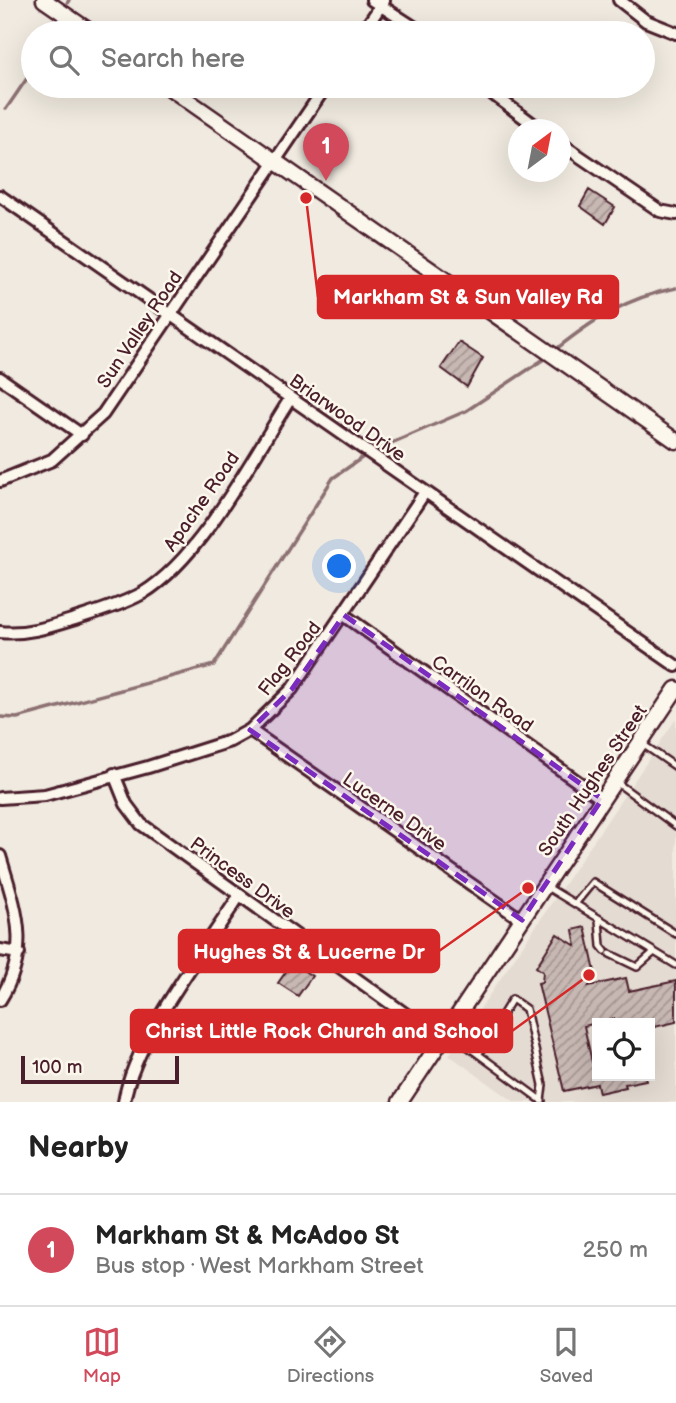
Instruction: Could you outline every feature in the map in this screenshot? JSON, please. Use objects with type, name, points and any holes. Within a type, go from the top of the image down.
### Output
[{"type":"main road","points":[[44,0],[75,21]]},
{"type":"main road","points":[[184,98],[676,441]]},
{"type":"main road","name":"South Hughes Street","points":[[400,1102],[676,689]]},
{"type":"street","points":[[619,0],[646,21]]},
{"type":"street","points":[[369,21],[379,2],[406,21]]},
{"type":"street","points":[[655,25],[676,33]]},
{"type":"street","name":"Sun Valley Road","points":[[0,481],[52,460],[103,414],[318,98]]},
{"type":"street","points":[[498,98],[526,119]]},
{"type":"street","points":[[571,150],[660,211],[676,214]]},
{"type":"street","name":"Briarwood Drive","points":[[0,196],[676,666]]},
{"type":"street","points":[[0,378],[82,435]]},
{"type":"street","name":"Apache Road","points":[[0,632],[26,632],[106,608],[142,593],[175,568],[207,526],[290,399]]},
{"type":"street","name":"Flag Road","points":[[0,797],[45,795],[114,774],[188,756],[250,730],[292,689],[425,492]]},
{"type":"street","name":"Carrilon Road","points":[[344,615],[602,799]]},
{"type":"street","name":"Lucerne Drive","points":[[250,730],[522,920]]},
{"type":"street","name":"Princess Drive","points":[[114,774],[126,804],[141,824],[239,896],[443,1035]]},
{"type":"street","points":[[0,856],[18,918],[19,953],[14,976],[0,1000]]},
{"type":"street","points":[[124,1102],[129,1079],[144,1043],[239,896]]},
{"type":"street","points":[[0,950],[19,953]]},
{"type":"lane","points":[[641,743],[676,767]]},
{"type":"lane","points":[[615,781],[676,826]]},
{"type":"lane","points":[[575,904],[593,882],[676,934]]},
{"type":"lane","points":[[545,885],[676,965]]},
{"type":"lane","points":[[599,919],[601,946],[608,952],[637,967],[653,953]]},
{"type":"lane","points":[[479,1053],[512,999],[526,1009],[543,1085],[542,1101]]},
{"type":"lane","points":[[443,1035],[479,1053],[542,1101]]},
{"type":"highlighted area","points":[[344,615],[602,799],[522,920],[250,730],[292,689]]},
{"type":"shaded area","points":[[676,719],[676,1102],[515,1102],[449,1055]]},
{"type":"building","points":[[589,190],[615,207],[605,224],[580,206]]},
{"type":"building","points":[[459,342],[483,358],[467,387],[441,368]]},
{"type":"building","points":[[585,927],[596,976],[589,986],[626,978],[629,991],[676,981],[676,1022],[655,1027],[655,1018],[592,1018],[592,1024],[584,1026],[592,1062],[592,1081],[641,1081],[625,1084],[626,1087],[599,1093],[597,1084],[564,1091],[538,983],[542,982],[543,972],[536,967],[557,934],[576,946],[573,930]]},
{"type":"building","points":[[292,963],[312,976],[298,996],[278,983]]},
{"type":"waterway","points":[[63,10],[69,0]]},
{"type":"waterway","points":[[57,21],[60,17]]},
{"type":"waterway","points":[[6,109],[21,87]]},
{"type":"waterway","points":[[555,350],[611,311],[641,298],[676,288]]},
{"type":"waterway","points":[[373,451],[466,411],[547,357]]},
{"type":"waterway","points":[[0,717],[17,718],[214,665],[333,478],[366,455]]},
{"type":"place","name":"Markham St & McAdoo St","points":[[326,181]]},
{"type":"place","name":"Markham St & Sun Valley Rd","points":[[306,198]]},
{"type":"place","name":"Hughes St & Lucerne Dr","points":[[528,888]]},
{"type":"place","name":"Christ Little Rock Church and School","points":[[589,975]]}]
